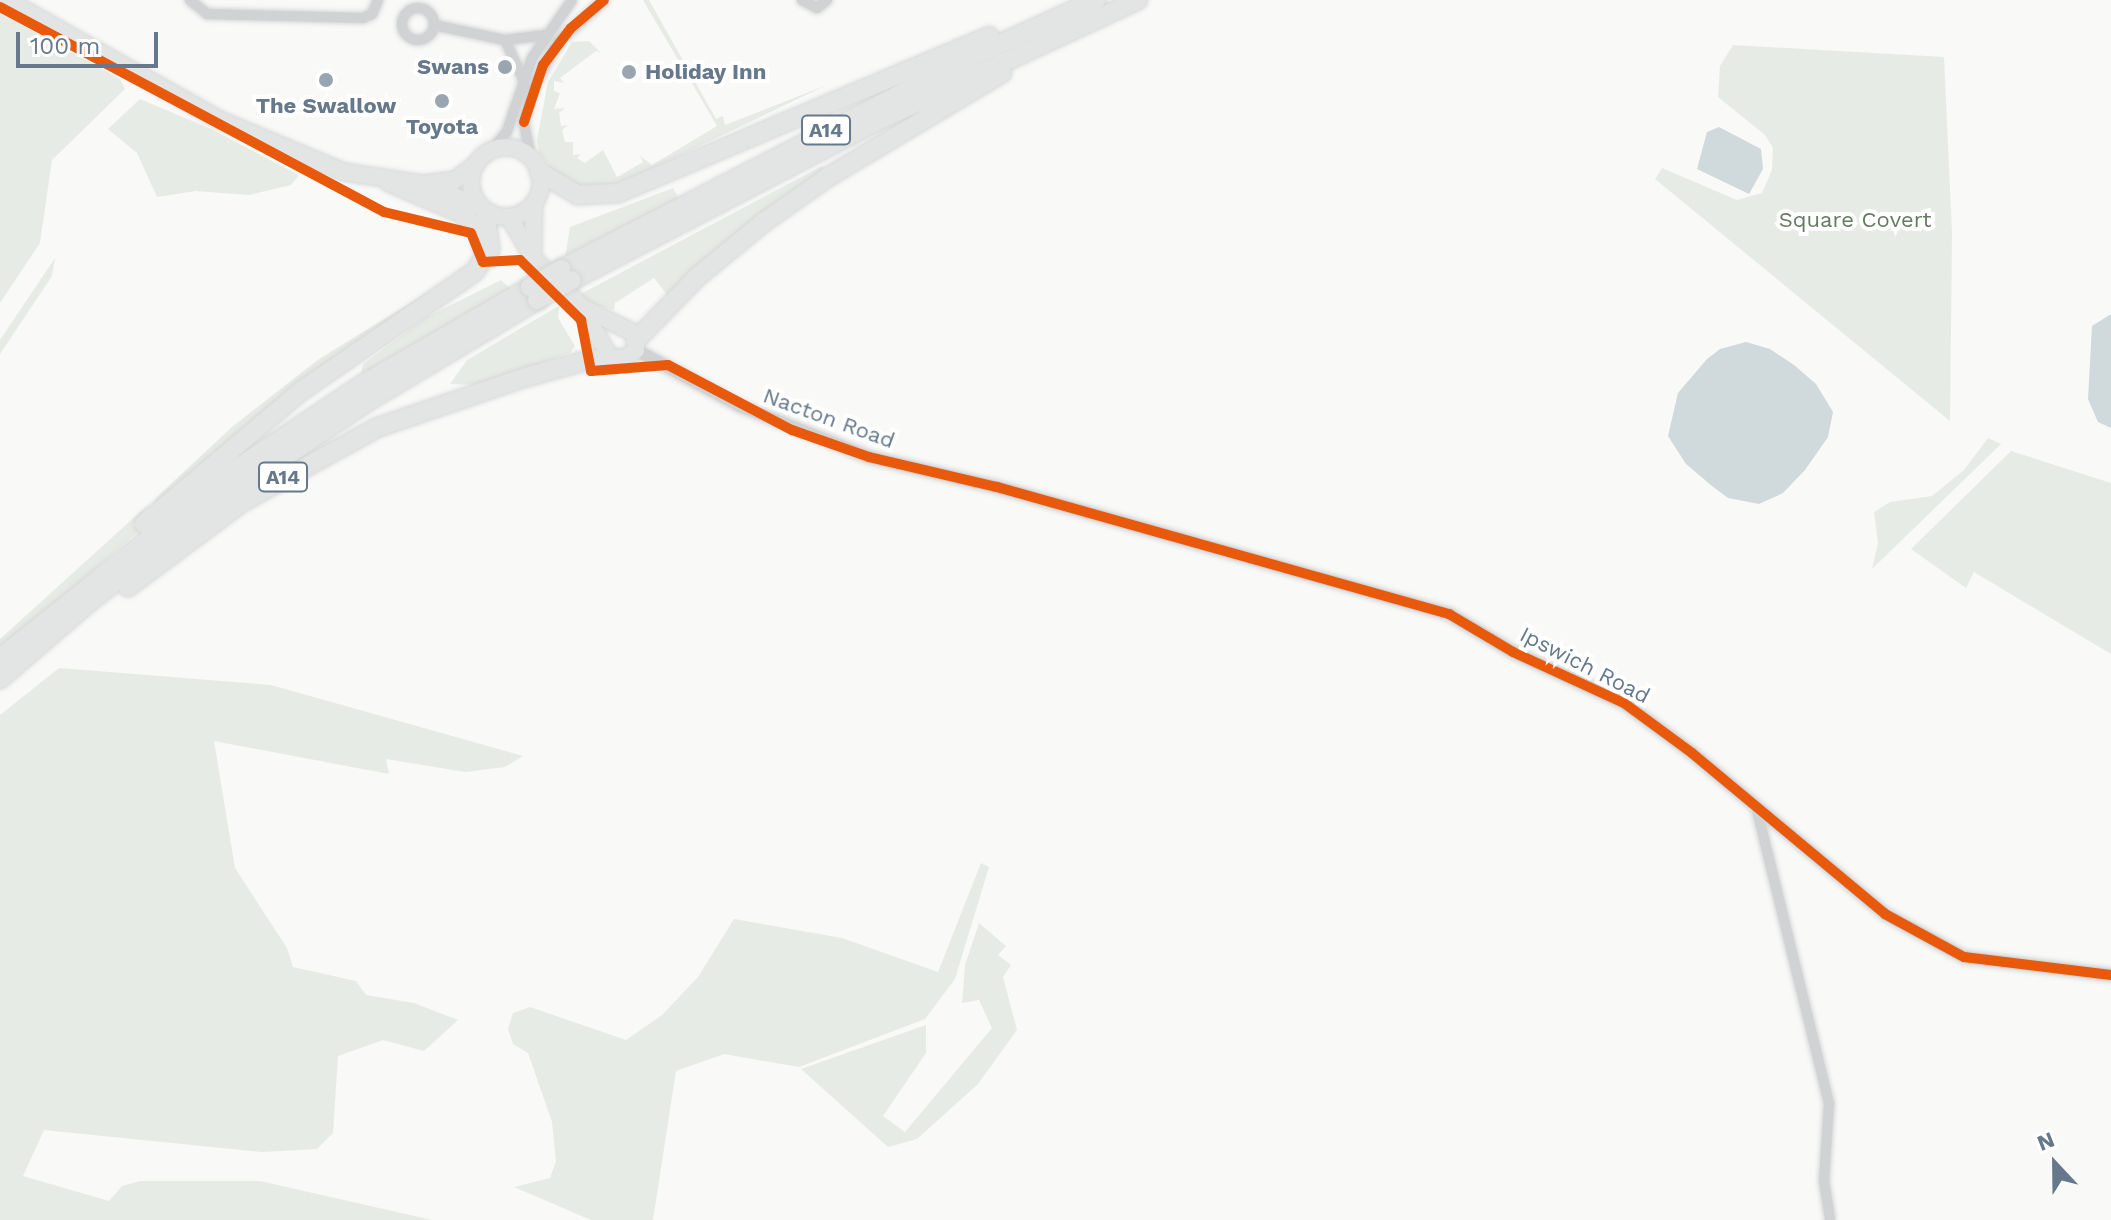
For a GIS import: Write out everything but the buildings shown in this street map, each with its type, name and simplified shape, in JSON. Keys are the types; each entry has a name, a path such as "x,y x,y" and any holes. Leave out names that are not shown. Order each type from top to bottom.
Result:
{"highway":[{"name":"A14","path":"535,165 578,195 618,193 1070,0"},
{"name":"A14","path":"0,658 109,566 233,471 337,401 964,61 1096,0"},
{"name":"A14","path":"566,275 875,122 1138,0"},
{"name":"A14","path":"636,344 697,277 828,177 1075,27"},
{"path":"389,182 470,220 483,239 483,262"},
{"path":"483,209 492,240 483,262"},
{"name":"A14","path":"109,566 134,533 301,391 483,262"},
{"name":"A14","path":"0,679 64,624 235,490 533,294"},
{"name":"A14","path":"64,624 96,610 244,501 376,428 526,377 588,360 615,359"}],"main road":[{"path":"7,0 218,119 302,156 389,182 422,184 455,180 491,151 513,148 535,165 534,259"},
{"path":"476,164 471,186 483,209"},
{"path":"422,184 509,217 534,259 582,307 604,349 615,359 636,344 625,327 582,307"},
{"path":"509,217 534,203"}],"street":[{"path":"190,0 207,14 363,18 372,14 378,0"},
{"path":"491,151 507,131 523,79 544,35 572,0"},
{"path":"535,165 524,122 543,65 571,28 604,0"},
{"path":"802,0 817,8 827,0"},
{"path":"434,25 505,40 544,35"},
{"path":"505,40 523,79"},
{"name":"Nacton Road","path":"636,344 792,430 869,457 986,484"},
{"name":"Ipswich Road","path":"986,484 1449,614 1513,652 1624,703 1756,806 1885,914 1964,957 2111,975"},
{"path":"1756,806 1829,1104 1824,1181 1830,1220"}],"green space":[{"path":"643,0 649,0 716,119 723,116 725,125 827,85 643,173 604,187 598,195 558,177 539,152 537,140 548,82 572,42 589,41 601,53 596,51 560,78 564,83 554,81 554,91 560,93 554,109 565,108 559,113 561,126 568,125 562,130 565,142 573,142 573,155 581,154 577,158 585,163 603,150 617,177 643,162 640,156 652,165 717,126"},
{"path":"0,13 120,79 125,89 52,160 40,243 0,303"},
{"name":"Square Covert","path":"1733,45 1944,57 1952,233 1950,421 1655,179 1662,168 1737,200 1762,193 1772,170 1773,148 1765,135 1718,97 1720,66"},
{"path":"140,99 211,129 299,175 291,185 249,195 196,191 157,197 137,153 108,129"},
{"path":"822,166 824,170 668,296 654,278 615,303 614,310 573,298"},
{"path":"673,188 680,200 565,258 570,227"},
{"path":"55,258 52,276 0,354 0,340"},
{"path":"501,280 514,292 369,378 361,374 363,364 427,317"},
{"path":"430,291 142,528 0,653 0,639 150,503 133,525 137,529 157,497 233,426 319,359"},
{"path":"560,305 558,318 575,346 570,353 477,385 450,384 467,360"},
{"path":"1988,438 2001,444 1872,569 1878,543 1874,512 1890,502 1932,496 1964,470"},
{"path":"2011,451 2111,483 2111,654 1974,572 1966,588 1911,549"},
{"path":"59,668 271,685 523,756 505,767 465,772 386,759 389,774 214,741 235,868 287,948 293,967 356,981 366,995 414,1003 458,1020 424,1051 383,1040 338,1056 333,1133 317,1149 262,1152 44,1130 23,1176 109,1201 122,1186 140,1181 260,1181 432,1220 0,1220 0,715"},
{"path":"981,863 989,867 955,979 925,1019 799,1067 724,1054 676,1071 653,1220 591,1220 514,1187 550,1178 556,1161 552,1122 528,1053 513,1044 508,1029 513,1013 530,1007 626,1040 662,1015 698,977 734,919 842,938 938,972"},
{"path":"979,923 1006,946 998,955 1011,965 1003,977 1017,1030 978,1084 917,1139 888,1147 801,1069 926,1025 926,1053 883,1116 905,1132 992,1028 979,1000 962,1003 965,965"}],"shaded area":[{"path":"1719,127 1761,149 1763,169 1749,194 1697,169 1707,132"},
{"path":"2111,314 2111,428 2098,422 2088,399 2092,326"},
{"path":"1746,342 1770,349 1794,365 1816,384 1833,412 1828,437 1805,470 1783,493 1759,504 1728,498 1686,464 1668,436 1678,393 1707,359 1720,349"}],"cycle path":[{"path":"524,122 543,65 571,28 604,0"},
{"path":"0,7 384,212 471,233 483,262 520,260 581,320 591,371 668,365 792,430 869,457 997,487 1449,614 1513,652 1624,703 1692,753 1885,914 1964,957 2111,975"}],"place":[{"name":"Swans","path":"505,67"},
{"name":"Holiday Inn","path":"629,72"},
{"name":"The Swallow","path":"326,80"},
{"name":"Toyota","path":"442,101"}]}
